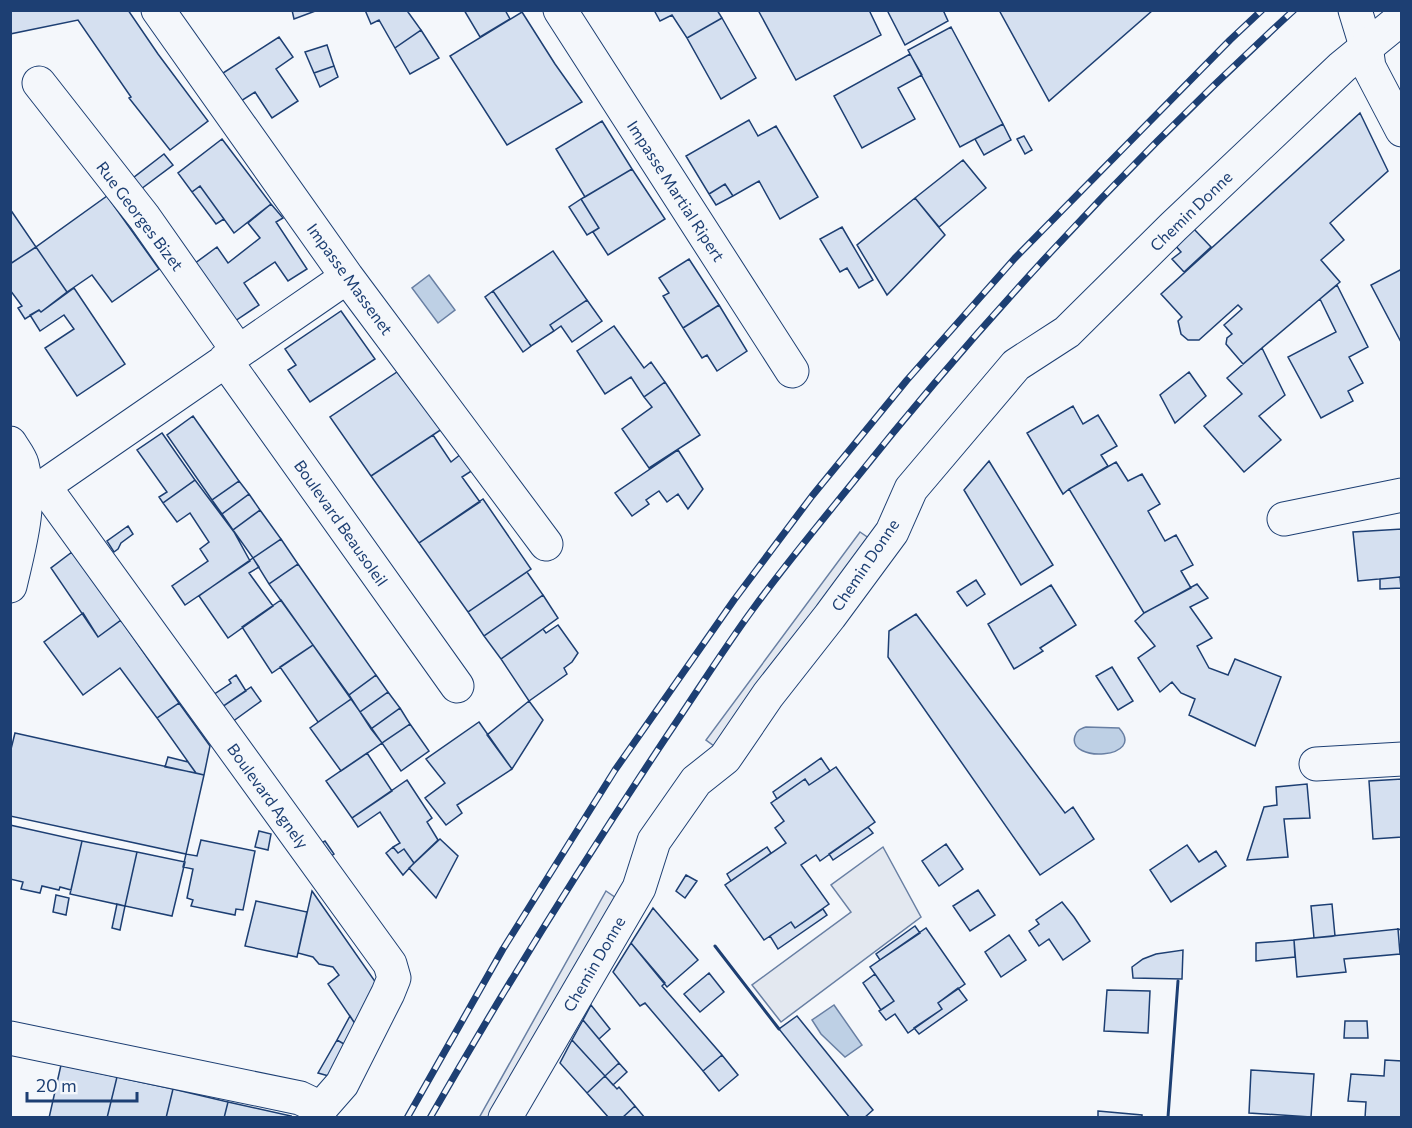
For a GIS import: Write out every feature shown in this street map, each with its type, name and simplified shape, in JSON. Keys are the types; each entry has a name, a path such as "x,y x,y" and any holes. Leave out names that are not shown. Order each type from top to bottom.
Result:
{"street":[{"name":"Impasse Massenet","path":"158,10 347,277 546,544"},
{"name":"Impasse Martial Ripert","path":"560,10 792,371"},
{"path":"1355,10 1366,46 1369,67 1401,130"},
{"name":"Chemin Donne","path":"504,1118 639,888 654,841 696,781 725,758 768,695 892,532 911,489 1016,365 1067,332 1173,227 1366,46 1401,18"},
{"name":"Rue Georges Bizet","path":"39,83 144,217 231,356"},
{"path":"10,586 20,544 26,497 25,470 231,356 347,277"},
{"name":"Boulevard Beausoleil","path":"231,356 457,686"},
{"name":"Boulevard Agnely","path":"25,470 390,964 394,978 388,993 342,1084 322,1113"},
{"path":"1284,519 1401,495"},
{"path":"1316,764 1401,759"},
{"path":"10,1038 300,1098 322,1113"}],"shaded area":[{"path":"860,532 873,541 718,749 706,740"},
{"path":"883,847 921,917 781,1022 752,985 851,912 831,885"},
{"path":"606,891 619,900 498,1117 479,1118"}],"water":[{"path":"429,275 455,310 438,323 412,288"},
{"path":"1086,727 1119,728 1125,738 1123,746 1104,754 1092,754 1082,750 1075,745 1075,736 1079,730"},
{"path":"834,1005 862,1045 845,1057 821,1034 812,1020"}],"building":[{"path":"10,10 128,10 208,121 170,150 129,98 131,97 78,20 10,34"},
{"path":"292,10 318,10 294,19"},
{"path":"365,10 410,10 408,12 421,30 395,48 379,20 371,24"},
{"path":"464,10 505,10 510,19 480,37"},
{"path":"654,10 717,10 722,18 687,38 672,15 660,21"},
{"path":"758,10 869,10 881,35 796,80"},
{"path":"887,10 943,10 948,21 905,45"},
{"path":"999,10 1153,10 1049,101"},
{"path":"522,12 582,102 507,145 450,56"},
{"path":"722,18 756,78 721,99 687,38"},
{"path":"951,27 1003,124 960,147 908,50"},
{"path":"421,30 439,58 410,74 395,48"},
{"path":"279,37 293,57 276,69 298,101 272,118 255,92 241,101 223,73"},
{"path":"327,45 334,66 314,73 305,52"},
{"path":"910,54 922,75 898,88 915,119 862,148 834,96"},
{"path":"334,66 338,77 320,87 314,73"},
{"path":"1360,113 1388,171 1330,223 1344,240 1321,260 1340,282 1243,364 1226,344 1227,338 1232,334 1224,325 1242,309 1238,305 1199,340 1188,340 1181,334 1178,321 1182,317 1161,294"},
{"path":"749,120 758,136 776,126 818,197 780,219 759,181 733,196 725,184 709,194 686,156"},
{"path":"602,121 632,169 585,197 556,149"},
{"path":"1003,124 1011,140 984,155 975,139"},
{"path":"1024,136 1032,150 1025,154 1017,139"},
{"path":"222,139 271,204 234,233 200,186 192,192 178,173"},
{"path":"164,154 173,165 141,189 133,178"},
{"path":"963,160 986,188 939,227 915,198"},
{"path":"632,169 665,219 608,255 593,232 599,228 581,199"},
{"path":"725,184 733,196 716,205 709,194"},
{"path":"200,186 224,219 216,224 192,192"},
{"path":"107,196 159,269 112,302 92,275 67,292 36,247"},
{"path":"915,198 945,235 887,295 857,245"},
{"path":"581,199 599,228 587,235 569,207"},
{"path":"271,204 283,218 276,222 307,269 288,281 275,262 244,283 259,305 235,321 194,264 217,247 228,263 260,238 248,223"},
{"path":"10,209 36,247 10,264"},
{"path":"842,227 873,280 859,288 847,268 840,272 820,239"},
{"path":"1193,228 1211,247 1184,272 1172,259 1181,252 1174,244"},
{"path":"36,247 67,292 41,312 39,310 25,319 18,308 22,306 10,290 10,264"},
{"path":"553,251 587,300 550,325 554,331 531,346 493,291"},
{"path":"689,259 719,305 683,328 663,296 669,293 659,278"},
{"path":"1402,269 1402,344 1371,285"},
{"path":"1337,285 1368,347 1349,357 1363,383 1348,391 1353,401 1321,418 1288,357 1336,332 1320,299"},
{"path":"74,288 125,364 77,396 45,348 74,329 64,315 40,331 30,315 39,310 41,312"},
{"path":"493,291 531,346 523,352 485,297"},
{"path":"587,300 602,321 572,342 561,326 554,331 550,325"},
{"path":"719,305 747,351 717,371 707,355 702,358 683,328"},
{"path":"341,311 375,359 310,402 288,370 296,365 285,349"},
{"path":"614,326 644,368 651,362 665,382 644,397 631,377 605,394 577,351"},
{"path":"1262,348 1285,395 1259,416 1281,440 1244,472 1204,426 1242,394 1227,378"},
{"path":"397,372 442,429 371,476 330,417"},
{"path":"1189,372 1206,396 1175,423 1160,395"},
{"path":"665,382 700,435 649,468 622,429 652,407 644,397"},
{"path":"1073,406 1083,424 1098,415 1117,446 1101,455 1108,466 1063,494 1027,433"},
{"path":"193,416 239,481 212,500 167,435"},
{"path":"162,433 195,480 163,503 159,497 167,492 137,450"},
{"path":"433,435 451,462 461,454 473,470 462,477 480,502 419,543 371,476"},
{"path":"678,450 703,489 688,509 678,494 667,502 659,491 646,500 649,504 632,516 615,493"},
{"path":"989,461 1053,565 1021,585 964,490"},
{"path":"1116,462 1128,481 1142,474 1160,504 1148,511 1165,541 1176,535 1193,565 1181,571 1191,588 1144,613 1069,489"},
{"path":"195,480 234,532 250,561 185,605 172,586 208,561 200,549 209,542 190,513 177,522 163,503"},
{"path":"239,481 249,494 222,514 212,500"},
{"path":"249,494 260,510 233,530 222,514"},
{"path":"483,499 531,569 468,612 419,543"},
{"path":"260,510 281,539 253,558 233,530"},
{"path":"128,526 133,534 114,552 107,541"},
{"path":"1402,529 1402,593 1400,577 1358,581 1353,532"},
{"path":"281,539 298,564 269,584 253,558"},
{"path":"72,552 121,620 98,637 51,568"},
{"path":"253,558 259,567 249,573 273,606 228,638 199,596"},
{"path":"298,564 376,675 349,695 269,584"},
{"path":"527,572 543,595 484,636 468,612"},
{"path":"1400,577 1401,588 1380,589 1380,579"},
{"path":"976,580 985,594 967,606 957,592"},
{"path":"1197,584 1208,598 1190,607 1212,638 1197,646 1209,668 1228,675 1235,659 1281,677 1255,746 1189,715 1195,699 1181,693 1172,682 1160,692 1138,658 1155,646 1135,621 1144,613"},
{"path":"1051,585 1076,625 1040,648 1043,651 1014,669 988,624"},
{"path":"543,595 558,618 501,659 484,636"},
{"path":"281,600 313,645 272,673 242,627"},
{"path":"83,613 98,637 121,620 179,703 157,718 120,668 83,695 44,642"},
{"path":"916,614 1065,813 1073,807 1094,839 1040,875 888,657 889,631"},
{"path":"558,625 578,653 564,668 567,674 529,701 501,659 543,629 546,633"},
{"path":"313,645 351,699 318,722 280,667"},
{"path":"1112,667 1133,701 1118,710 1096,676"},
{"path":"236,675 246,691 222,707 213,695 231,683 229,680"},
{"path":"376,675 388,692 360,712 349,695"},
{"path":"251,687 261,701 232,722 222,707"},
{"path":"388,692 400,708 371,729 360,712"},
{"path":"351,699 382,743 341,771 310,728"},
{"path":"529,701 543,720 512,769 487,735"},
{"path":"179,703 210,746 204,775 196,773 157,718"},
{"path":"400,708 410,724 382,743 371,729"},
{"path":"479,722 512,769 457,805 462,813 446,825 425,798 445,783 426,759"},
{"path":"410,724 429,751 401,771 382,743"},
{"path":"15,733 204,775 186,854 10,816 10,753"},
{"path":"367,753 392,791 352,818 326,781"},
{"path":"168,757 188,762 196,773 165,767"},
{"path":"821,758 830,771 809,785 805,779 777,799 773,792"},
{"path":"836,767 875,822 820,861 816,855 801,865 829,904 795,928 791,922 764,940 725,885 786,843 775,828 784,821 771,803 805,779 809,785"},
{"path":"1402,779 1402,837 1373,839 1369,781"},
{"path":"407,780 432,818 427,822 438,840 414,863 404,849 398,853 393,847 400,843 380,812 358,827 352,818"},
{"path":"1307,784 1310,818 1284,819 1288,857 1247,860 1264,807 1277,805 1276,787"},
{"path":"10,825 82,841 71,890 42,886 40,893 21,889 23,882 10,879"},
{"path":"868,827 873,833 833,860 829,854"},
{"path":"259,831 271,834 268,850 255,847"},
{"path":"440,839 458,856 436,898 409,868"},
{"path":"201,840 255,851 243,910 236,909 235,915 191,906 193,900 187,898 193,869 183,867 186,854 197,856"},
{"path":"82,841 137,852 125,906 70,894"},
{"path":"325,841 334,854 328,858 318,845"},
{"path":"946,844 963,869 939,886 922,861"},
{"path":"1187,845 1199,862 1216,851 1226,866 1171,902 1150,870"},
{"path":"393,847 398,853 404,849 414,863 403,875 386,853"},
{"path":"767,847 771,853 731,881 727,874"},
{"path":"137,852 185,862 172,916 125,906"},
{"path":"686,875 697,881 685,898 676,891"},
{"path":"978,890 995,915 970,931 953,906"},
{"path":"312,891 381,990 360,1031 328,984 339,975 333,967 319,964 313,957 298,953"},
{"path":"56,895 69,898 66,915 53,912"},
{"path":"256,901 307,912 297,957 245,946"},
{"path":"1062,902 1090,941 1063,960 1049,939 1039,946 1029,931 1039,924 1036,920"},
{"path":"117,904 125,906 120,930 112,928"},
{"path":"1332,904 1335,936 1314,938 1311,906"},
{"path":"653,908 698,960 667,987 631,943"},
{"path":"823,909 827,915 778,949 770,936 791,922 795,928"},
{"path":"915,926 920,933 880,960 876,954"},
{"path":"926,928 965,984 938,1003 942,1009 908,1033 895,1014 886,1020 879,1011 894,1001 870,967"},
{"path":"1398,929 1402,930 1402,958 1400,954"},
{"path":"1398,929 1400,954 1344,959 1346,972 1297,977 1294,940"},
{"path":"1009,935 1026,960 1001,977 985,952"},
{"path":"1294,940 1295,957 1256,961 1256,943"},
{"path":"631,943 665,983 662,986 722,1055 703,1071 645,1003 640,1006 613,972"},
{"path":"1183,950 1182,979 1133,978 1132,967 1143,959 1156,954"},
{"path":"709,973 724,992 700,1012 684,994"},
{"path":"875,974 894,1001 881,1010 863,983"},
{"path":"958,988 967,1000 919,1034 914,1028 942,1009 938,1003"},
{"path":"1107,990 1150,991 1148,1033 1104,1031"},
{"path":"591,1005 610,1029 599,1039 583,1020"},
{"path":"350,1016 360,1031 351,1048 337,1040"},
{"path":"797,1016 873,1110 864,1118 850,1118 779,1029"},
{"path":"583,1020 619,1063 605,1076 572,1040"},
{"path":"1345,1021 1367,1021 1368,1038 1344,1038"},
{"path":"337,1040 351,1048 336,1078 318,1073"},
{"path":"572,1040 605,1076 587,1093 560,1063"},
{"path":"722,1055 738,1075 719,1091 703,1071"},
{"path":"1385,1060 1402,1061 1402,1118 1365,1118 1366,1102 1348,1101 1351,1074 1384,1076"},
{"path":"619,1063 627,1072 613,1085 605,1076"},
{"path":"61,1065 117,1077 107,1118 49,1118"},
{"path":"1251,1070 1314,1074 1311,1117 1249,1113"},
{"path":"605,1076 617,1089 619,1087 635,1106 622,1118 609,1118 587,1093"},
{"path":"117,1077 173,1089 166,1118 107,1118"},
{"path":"173,1089 228,1102 224,1118 166,1118"},
{"path":"228,1102 291,1116 290,1118 224,1118"},
{"path":"635,1106 645,1118 622,1118"},
{"path":"1098,1111 1142,1115 1142,1118 1098,1118"}],"railway":[{"path":"407,1118 503,949 615,770 734,600 812,496 907,380 1015,258 1262,10"},
{"path":"430,1118 521,964 616,814 735,635 790,560 905,419 1010,297 1120,179 1294,10"}],"wall":[{"path":"715,946 779,1029"},
{"path":"1168,1117 1178,981"}]}
